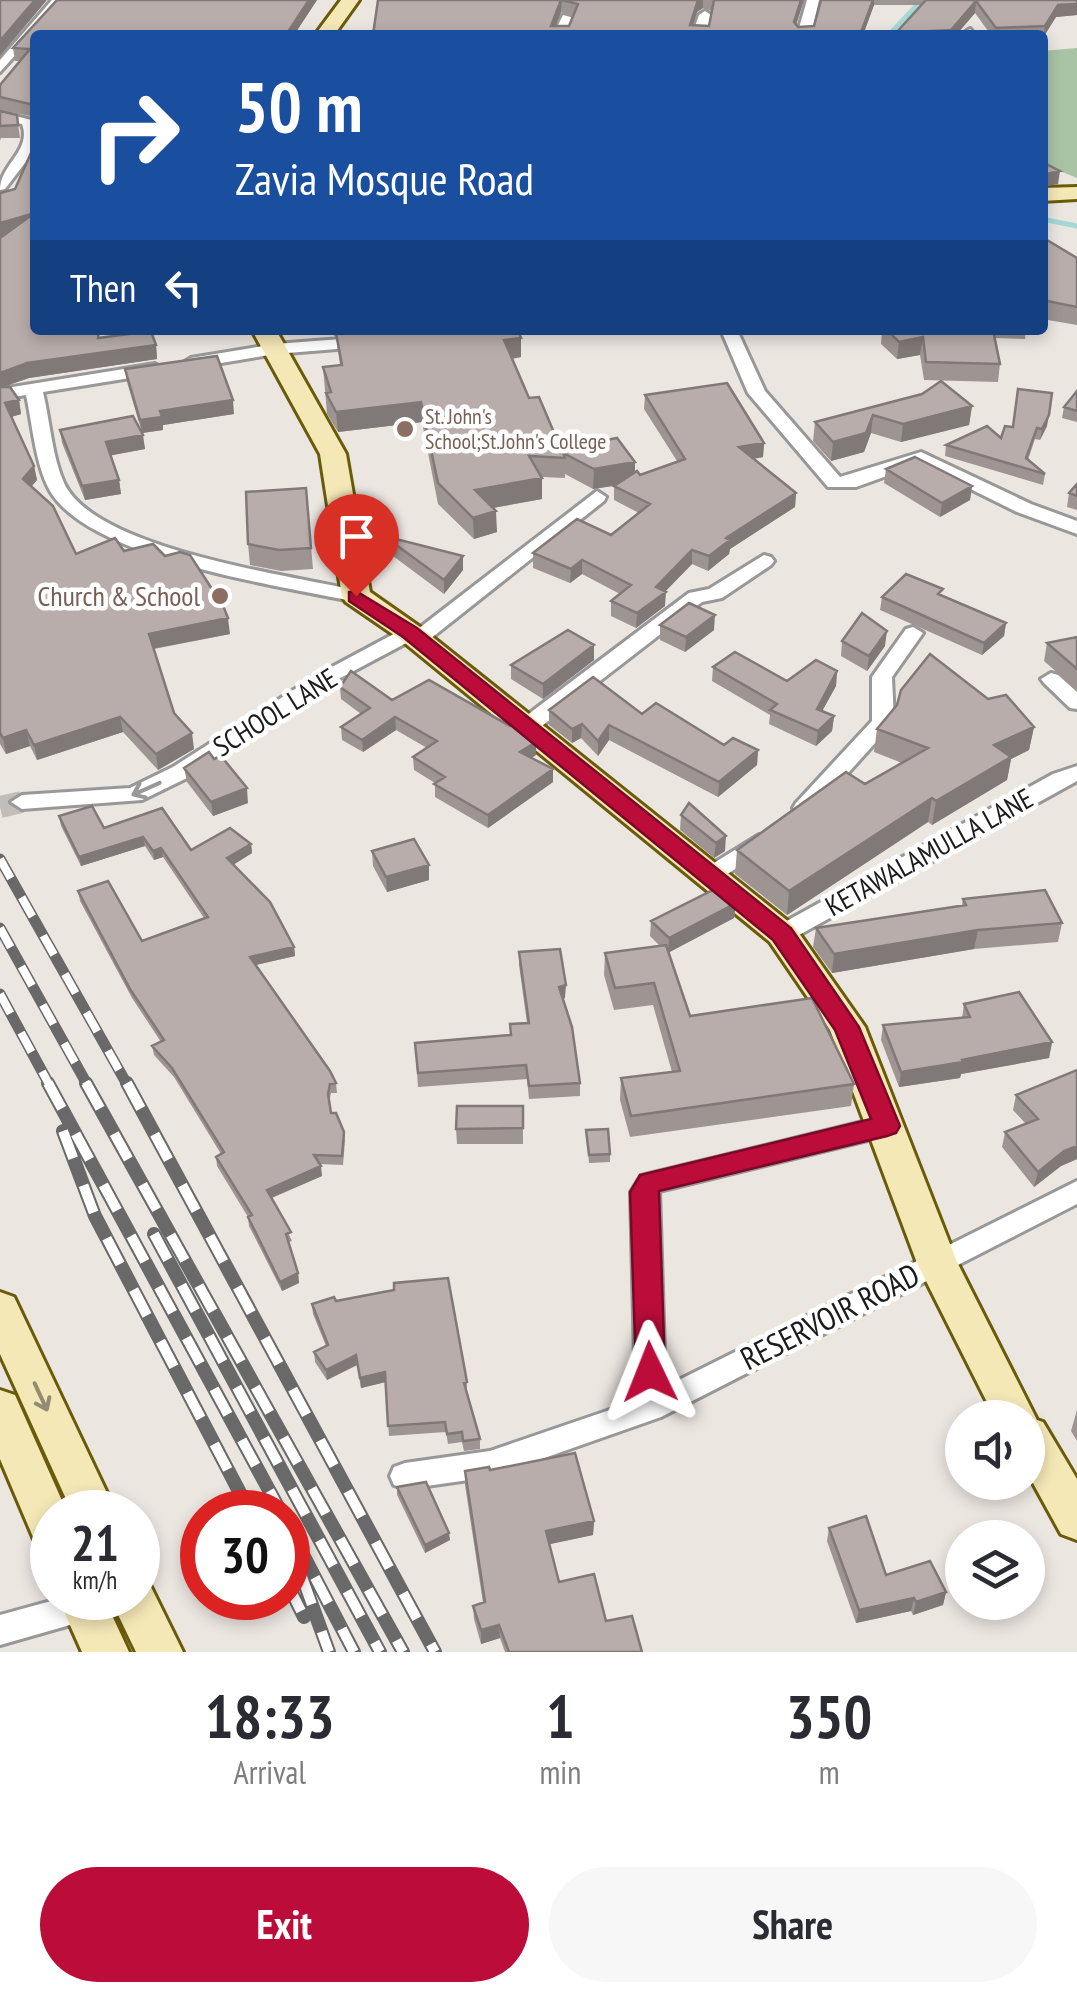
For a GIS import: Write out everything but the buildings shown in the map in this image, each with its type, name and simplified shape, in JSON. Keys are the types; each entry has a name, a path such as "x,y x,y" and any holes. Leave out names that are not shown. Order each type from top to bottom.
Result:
{"main road":[{"path":"328,30 350,0"},
{"path":"1048,195 1077,193"},
{"path":"270,340 333,454 356,596 414,636 782,934 847,1027 937,1263 1008,1400"},
{"path":"0,1308 84,1490"},
{"path":"0,1408 35,1490"},
{"path":"1045,1464 1077,1520"},
{"path":"98,1620 106,1652"},
{"path":"144,1620 160,1652"}],"street":[{"path":"33,30 59,0"},
{"path":"805,30 813,0"},
{"path":"700,30 705,15"},
{"path":"562,30 568,18"},
{"path":"0,68 30,33"},
{"path":"0,116 28,121 30,127"},
{"path":"0,186 30,144"},
{"path":"732,335 757,392 836,483 849,483 921,457 1024,508 1077,528"},
{"path":"0,394 270,340 386,340"},
{"path":"33,388 56,486 91,524 187,560 356,596"},
{"name":"SCHOOL LANE","path":"22,802 134,796 181,772 324,680 414,636 597,498"},
{"path":"526,727 696,598 715,594 764,560"},
{"path":"709,876 783,826 817,797 883,722 882,677 913,633"},
{"path":"1051,679 1077,703"},
{"name":"KETAWALAMULLA LANE","path":"782,934 1077,773"},
{"path":"652,1408 644,1192 650,1183 887,1126"},
{"name":"RESERVOIR ROAD","path":"406,1476 490,1464 652,1408 1077,1192"},
{"path":"0,1630 31,1620"}],"green space":[{"path":"1077,48 1077,178 1048,166 1048,50"}],"waterway":[{"path":"894,30 922,0"},
{"path":"1048,220 1077,226"}],"tunnel":[{"path":"0,807 22,802"}],"railway":[{"path":"0,859 128,1086"},
{"path":"0,928 88,1086"},
{"path":"0,994 50,1086"},
{"path":"48,1083 269,1490"},
{"path":"86,1083 403,1652"},
{"path":"127,1083 435,1652"},
{"path":"63,1131 95,1216 238,1490"},
{"path":"154,1234 380,1652"},
{"path":"310,1568 354,1652"},
{"path":"310,1599 329,1652"}],"place":[{"name":"St. John's School;St.John's College","path":"405,429"},
{"name":"Church & School","path":"220,596"}],"route":[{"path":"356,596 410,633 782,934 847,1027 887,1126 650,1183 644,1192 650,1372"}]}
